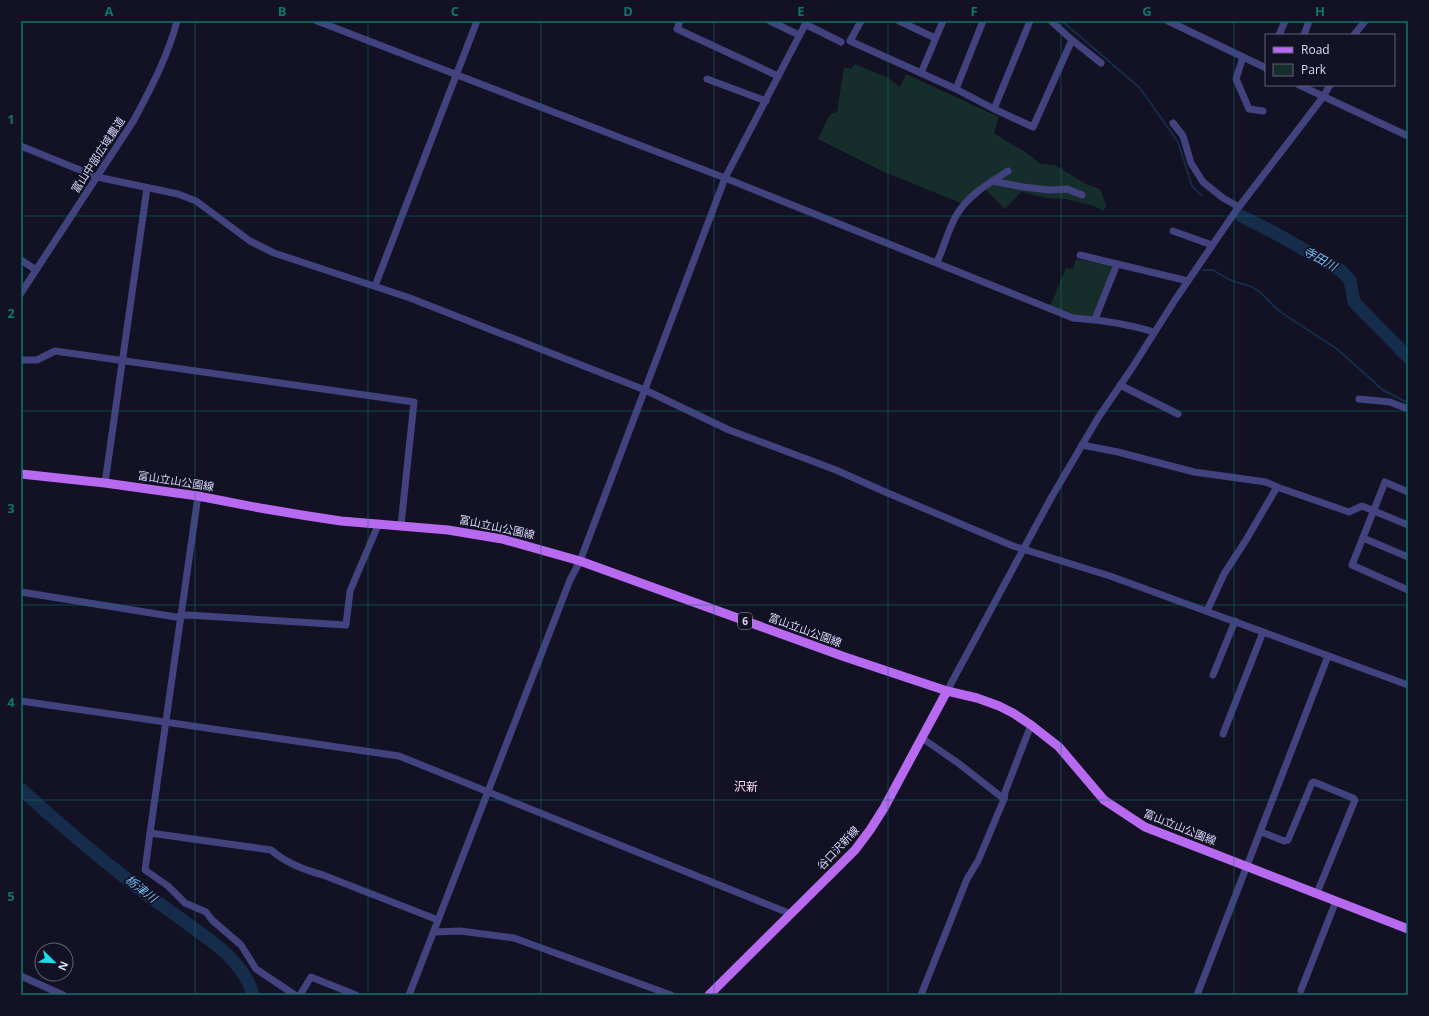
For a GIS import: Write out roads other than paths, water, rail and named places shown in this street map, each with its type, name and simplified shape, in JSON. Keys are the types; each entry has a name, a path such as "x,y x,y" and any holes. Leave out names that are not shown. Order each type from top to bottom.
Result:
{"main road":[{"name":"富山立山公園線","path":"21,474 106,483 198,496 308,516 448,530 502,539 580,561 845,657 947,691 977,698 999,706 1031,725 1059,747 1104,800 1145,827 1408,929"},
{"name":"谷口沢新線","path":"709,995 855,850 884,808 947,691"}],"street":[{"name":"富山中部広域農道","path":"21,293 134,120 162,65 177,21"},
{"path":"316,21 725,178 1073,318 1095,319 1135,326 1154,332"},
{"path":"375,286 477,21"},
{"path":"680,21 677,29 778,76"},
{"path":"770,21 799,36"},
{"path":"861,21 850,41 956,89 1033,127 1072,40"},
{"path":"899,21 936,38"},
{"path":"921,73 943,21"},
{"path":"956,89 983,21"},
{"path":"994,109 1030,21"},
{"path":"1051,21 1101,63"},
{"path":"1168,21 1265,66"},
{"path":"1279,34 1285,21"},
{"path":"1304,34 1309,21"},
{"path":"1355,34 1366,21"},
{"path":"409,995 567,587 580,561 725,178 806,22 841,42"},
{"path":"1243,57 1236,79 1249,109 1263,111"},
{"path":"707,79 766,101"},
{"path":"1301,86 1408,136"},
{"path":"947,691 1024,549 1098,418 1238,207 1323,97 1329,86"},
{"path":"1173,123 1182,136 1191,163 1203,182 1223,198 1238,207"},
{"path":"21,146 97,177 178,194 196,201 250,241 274,253 410,298 645,390 729,430 811,460 1024,549 1110,576 1408,685"},
{"path":"937,262 956,216 980,188 1008,171"},
{"path":"992,181 1030,188 1050,190 1067,189 1082,195"},
{"path":"106,483 147,188"},
{"path":"1173,231 1212,245"},
{"path":"1080,255 1188,281"},
{"path":"21,260 36,270"},
{"path":"1095,319 1117,264"},
{"path":"21,360 37,360 55,351 414,402 401,526"},
{"path":"1120,386 1178,414"},
{"path":"1359,399 1390,402 1408,410"},
{"path":"1082,445 1118,452 1194,472 1266,482 1349,512 1362,506 1408,525"},
{"path":"1408,492 1386,482 1352,565 1408,590"},
{"path":"1207,611 1224,574 1277,487"},
{"path":"198,496 145,870 168,886 185,903 206,912 212,920 240,945 256,969 296,995"},
{"path":"21,592 176,617 187,615 346,625 350,591 380,524"},
{"path":"1363,538 1408,557"},
{"path":"1213,675 1235,621"},
{"path":"1223,734 1263,632"},
{"path":"1198,995 1328,656"},
{"path":"21,701 399,756 791,914"},
{"path":"921,995 967,879 978,862 1004,799 1005,792 1031,725"},
{"path":"922,738 958,763 1004,799"},
{"path":"1261,832 1284,841 1288,840 1312,783 1314,782 1355,800 1317,894"},
{"path":"150,833 271,850 281,859 309,871 323,875 438,920"},
{"path":"1301,990 1336,901"},
{"path":"434,932 460,931 514,938 671,995"},
{"path":"21,976 63,995"},
{"path":"300,995 311,977 356,995"}],"waterway":[{"path":"1062,21 1140,88 1178,142 1192,186 1201,195"},
{"name":"寺田川","path":"1241,216 1273,232 1340,270 1350,280 1354,302 1408,357"},
{"path":"1203,270 1213,270 1230,280 1252,287 1260,292 1278,310 1337,349 1383,390 1408,403"},
{"name":"栃津川","path":"21,789 63,827 143,892 218,947 243,973 253,995"}],"district":[{"name":"沢新","path":"746,787"}]}
